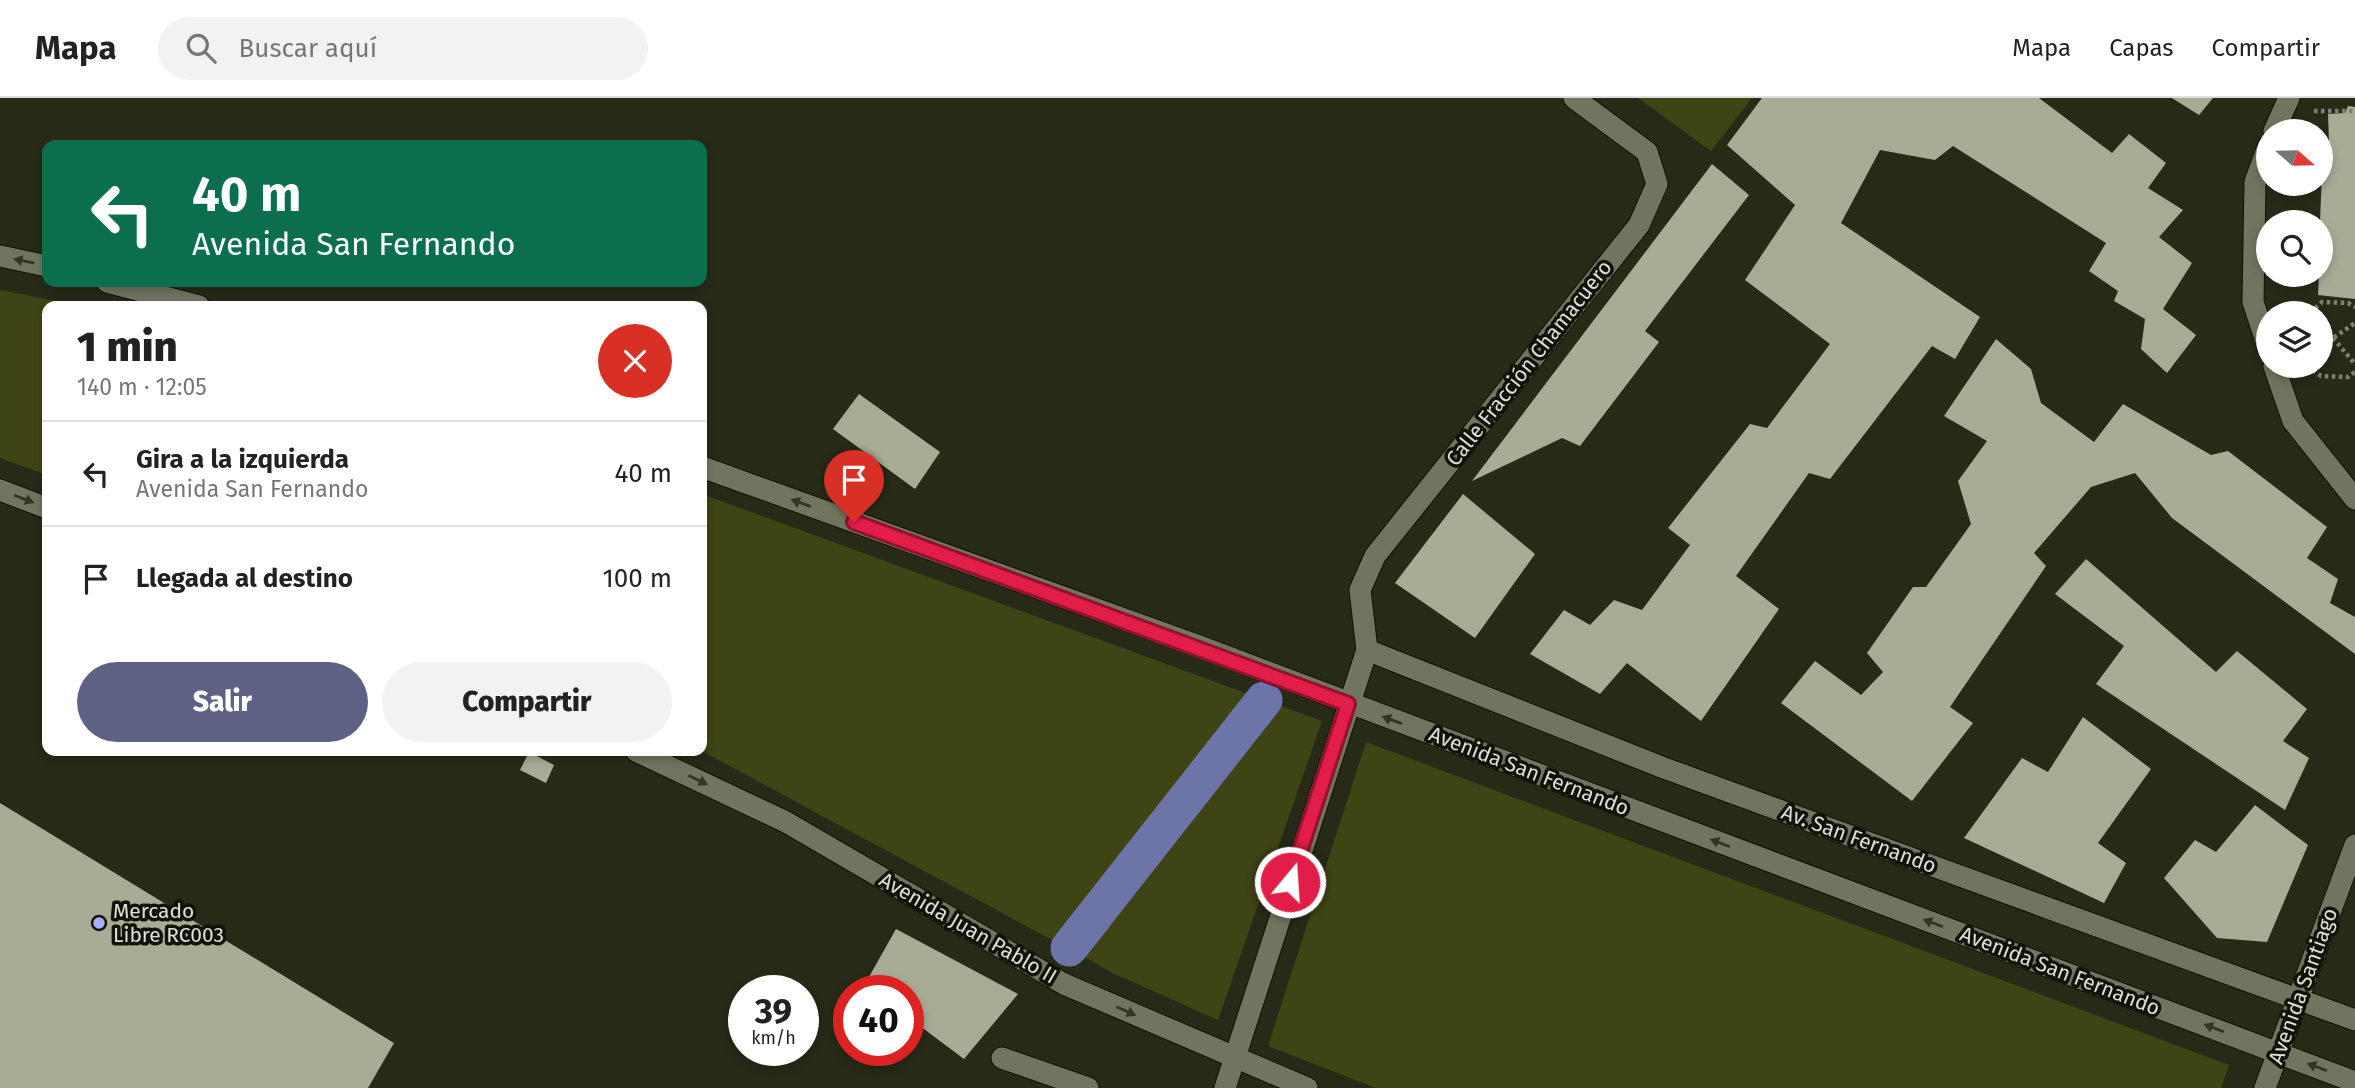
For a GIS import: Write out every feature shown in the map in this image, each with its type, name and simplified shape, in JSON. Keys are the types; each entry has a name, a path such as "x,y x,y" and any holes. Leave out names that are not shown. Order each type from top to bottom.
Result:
{"street":[{"name":"Calle Fracción Chamacuero","path":"1367,650 1360,590 1376,556 1639,225 1657,184 1647,152 1574,98"},
{"path":"2280,119 2290,98"},
{"path":"2256,179 2253,302 2256,311"},
{"path":"0,256 42,265"},
{"path":"126,287 180,301"},
{"path":"2278,378 2293,421 2355,499"},
{"name":"Avenida San Fernando","path":"707,469 1348,704 2355,1082"},
{"path":"0,490 42,506"},
{"path":"1224,1088 1367,650"},
{"name":"Av. San Fernando","path":"1367,650 1664,768 2355,1020"},
{"name":"Avenida Juan Pablo II","path":"647,756 786,822 1064,984 1307,1088"},
{"name":"Avenida Santiago","path":"2265,1088 2355,845"},
{"path":"1002,1058 1088,1088"}],"path":[{"path":"2309,110 2355,111"},
{"path":"2333,302 2348,303 2355,307"},
{"path":"2355,323 2333,338 2355,364"},
{"path":"2333,376 2348,377 2355,372"}],"green space":[{"path":"1638,98 1752,98 1711,151"},
{"path":"0,290 56,301 42,301 42,473 0,458"},
{"path":"707,496 1322,721 1218,1020 1115,974 707,754"},
{"path":"1366,742 2229,1065 2221,1088 1376,1088 1268,1046"}],"building":[{"path":"1762,98 2039,98 2112,153 2129,134 2166,163 2148,188 2183,210 2159,237 2192,263 2163,309 2196,335 2167,373 2141,349 2145,319 2114,301 2118,291 2089,271 2106,243 1953,146 1935,160 1880,150 1841,223 1980,317 1955,359 1932,346 1830,479 1809,473 1736,576 1779,609 1701,721 1627,663 1600,694 1530,654 1564,610 1590,625 1614,600 1642,610 1690,545 1668,528 1750,424 1767,428 1830,344 1745,280 1795,205 1727,145"},
{"path":"2172,98 2213,98 2199,115"},
{"path":"2348,106 2355,107 2355,299 2318,295 2318,287 2333,287 2333,210 2321,210 2321,196 2333,196 2333,119 2328,119 2328,114 2345,113"},
{"path":"1712,164 1749,195 1645,331 1659,342 1580,446 1562,438 1472,481"},
{"path":"1996,339 2031,369 2041,403 2094,442 2123,404 2211,455 2228,451 2327,527 2307,558 2338,579 2330,603 2355,617 2355,654 2172,518 2135,473 2091,487 2034,553 2046,566 1950,707 1973,723 1912,801 1781,703 1815,661 1861,695 1883,672 1867,653 1913,587 1926,587 1971,524 1958,481 1987,441 1944,416"},
{"path":"859,394 940,452 915,489 833,429"},
{"path":"1463,494 1535,554 1475,638 1395,583"},
{"path":"2086,559 2216,672 2237,651 2307,709 2283,741 2309,758 2285,810 2096,684 2124,646 2055,594"},
{"path":"2083,717 2151,769 2098,843 2126,863 2104,903 1964,838 2022,758 2048,772"},
{"path":"527,756 537,756 554,765 546,783 520,770"},
{"name":"Mercado Libre RC003","path":"0,803 394,1043 368,1088 0,1088"},
{"path":"2255,805 2308,845 2267,942 2217,938 2164,878 2195,840 2216,852"},
{"path":"896,929 1018,994 964,1059 924,1029 924,975 870,975"}],"waterway":[{"path":"1093,918 1069,948 1264,700"}],"place":[{"name":"Mercado Libre RC003","path":"99,923"}],"route":[{"path":"854,522 1199,646 1348,704 1290,882"}]}
